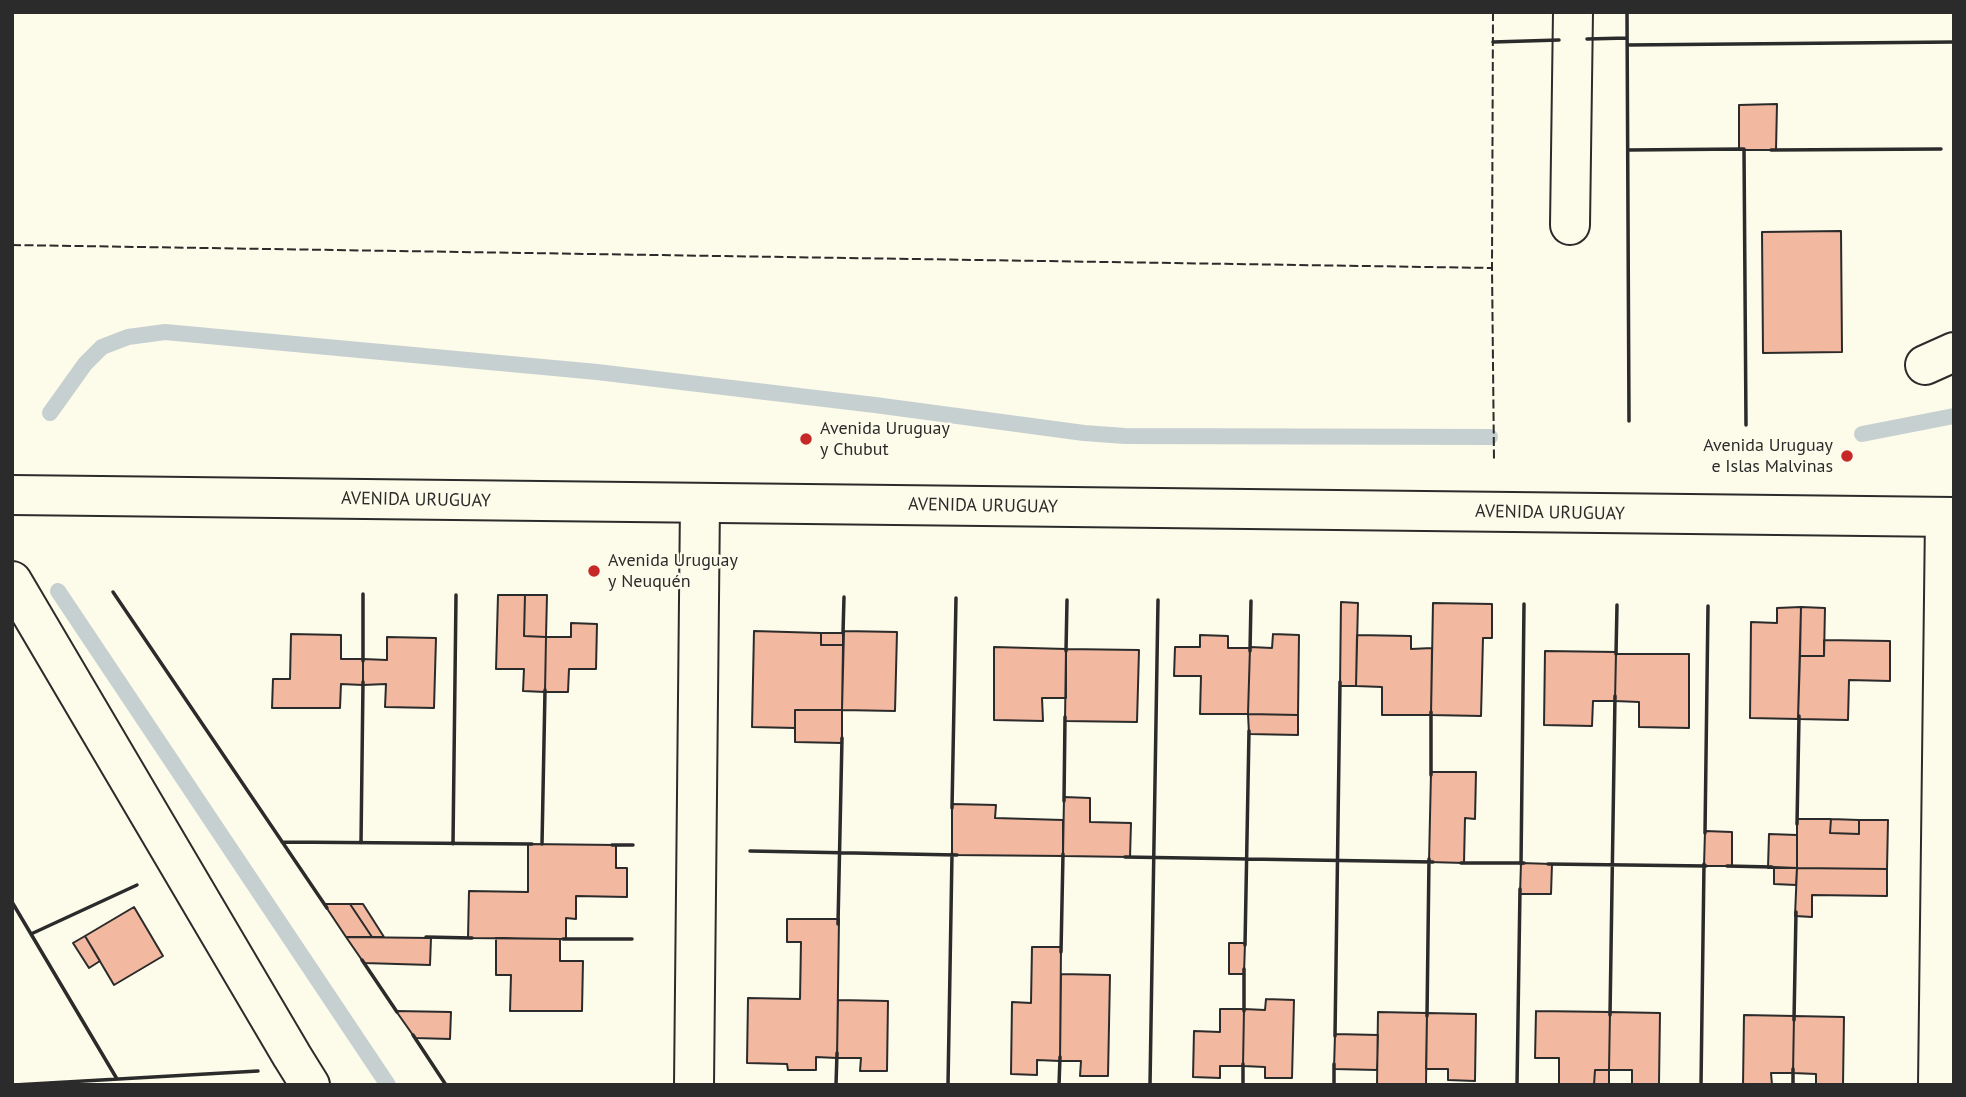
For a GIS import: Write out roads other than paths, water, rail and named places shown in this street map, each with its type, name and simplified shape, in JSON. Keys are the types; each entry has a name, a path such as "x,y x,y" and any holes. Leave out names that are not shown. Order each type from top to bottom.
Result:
{"street":[{"path":"1570,225 1573,12"},
{"name":"AVENIDA URUGUAY","path":"12,495 1949,517"},
{"path":"694,1085 699,503"},
{"path":"1938,1085 1949,517"},
{"path":"12,581 310,1085"}],"waterway":[{"path":"50,413 85,364 102,347 128,337 165,332 597,372 1084,433 1125,436 1490,437"},
{"path":"1862,434 1954,416"},
{"path":"58,591 388,1085"}],"place":[{"name":"Avenida Uruguay y Chubut","path":"806,439"},
{"name":"Avenida Uruguay e Islas Malvinas","path":"1847,456"},
{"name":"Avenida Uruguay y Neuquén","path":"594,571"}]}
